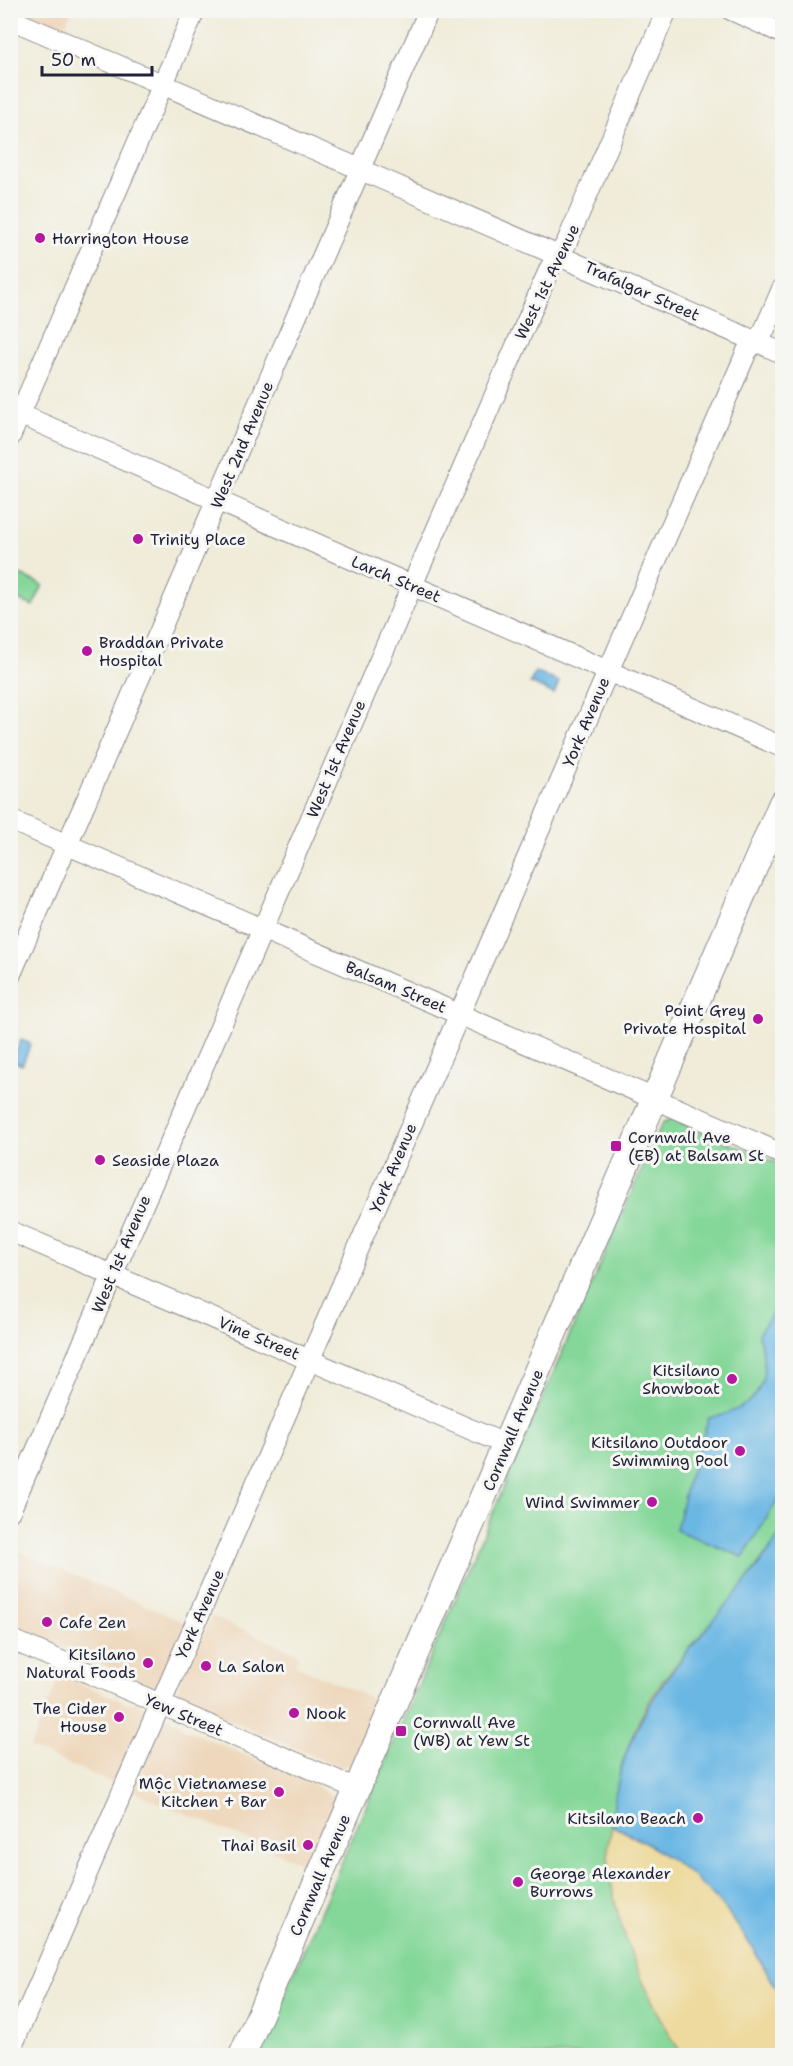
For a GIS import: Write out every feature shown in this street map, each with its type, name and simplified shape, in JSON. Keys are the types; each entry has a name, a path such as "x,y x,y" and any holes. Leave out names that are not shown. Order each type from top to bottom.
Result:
{"main road":[{"name":"Cornwall Avenue","path":"242,2055 783,803"}],"street":[{"path":"10,437 15,412 195,10"},
{"name":"West 2nd Avenue","path":"10,976 218,501 429,10"},
{"name":"West 1st Avenue","path":"10,1511 552,262 566,244 667,10"},
{"path":"731,10 783,33"},
{"name":"Trafalgar Street","path":"10,19 559,254 783,353"},
{"name":"York Avenue","path":"11,2049 747,351 764,331 783,289"},
{"name":"Larch Street","path":"15,412 609,669 783,747"},
{"name":"Balsam Street","path":"10,820 783,1154"},
{"name":"Vine Street","path":"10,1231 507,1445"},
{"name":"Yew Street","path":"10,1639 357,1789"},
{"path":"11,2049 26,2055"}],"shaded area":[{"path":"72,10 63,30 18,11"},
{"path":"11,1548 186,1623 157,1689 139,1687 135,1678 11,1625"},
{"path":"211,1616 299,1654 295,1665 380,1702 351,1765 342,1767 324,1761 196,1705 188,1707 174,1701 184,1668 191,1663"},
{"path":"63,1676 126,1703 134,1702 147,1709 117,1785 30,1748 58,1680"},
{"path":"169,1718 180,1723 182,1728 314,1784 333,1796 335,1806 309,1866 132,1791 164,1720"}],"green space":[{"path":"11,571 43,585 33,606 11,597"},
{"path":"672,1119 782,1165 782,1532 743,1587 662,1682 651,1700 632,1737 620,1770 612,1825 782,2055 258,2056 631,1193 661,1126"}],"sand":[{"name":"Kitsilano Beach","path":"782,1532 782,2055 682,2055 644,1983 615,1904 608,1852 614,1805 627,1749 652,1697 678,1662 755,1571"}],"water":[{"path":"535,672 559,682 554,694 530,683"},
{"path":"21,1040 31,1044 22,1065 12,1061"},
{"name":"Kitsilano Outdoor Swimming Pool","path":"782,1300 782,1493 743,1557 676,1530 687,1483 709,1418 740,1407 751,1400 758,1390 763,1379 764,1366 758,1334"},
{"path":"782,1532 782,1997 738,1926 709,1891 671,1859 612,1825 618,1779 632,1738 652,1702 675,1667 757,1568"}],"place":[{"name":"Harrington House","path":"40,238"},
{"name":"Trinity Place","path":"138,539"},
{"name":"Braddan Private Hospital","path":"87,651"},
{"name":"Point Grey Private Hospital","path":"758,1019"},
{"name":"Cornwall Ave (EB) at Balsam St","path":"616,1146"},
{"name":"Seaside Plaza","path":"100,1160"},
{"name":"Kitsilano Showboat","path":"732,1379"},
{"name":"Kitsilano Outdoor Swimming Pool","path":"740,1451"},
{"name":"Wind Swimmer","path":"652,1502"},
{"name":"Cafe Zen","path":"47,1622"},
{"name":"Kitsilano Natural Foods","path":"148,1663"},
{"name":"La Salon","path":"206,1666"},
{"name":"Nook","path":"294,1713"},
{"name":"The Cider House","path":"119,1717"},
{"name":"Cornwall Ave (WB) at Yew St","path":"401,1731"},
{"name":"Mộc Vietnamese Kitchen + Bar","path":"279,1792"},
{"name":"Kitsilano Beach","path":"698,1818"},
{"name":"Thai Basil","path":"308,1845"},
{"name":"George Alexander Burrows","path":"518,1882"}]}
